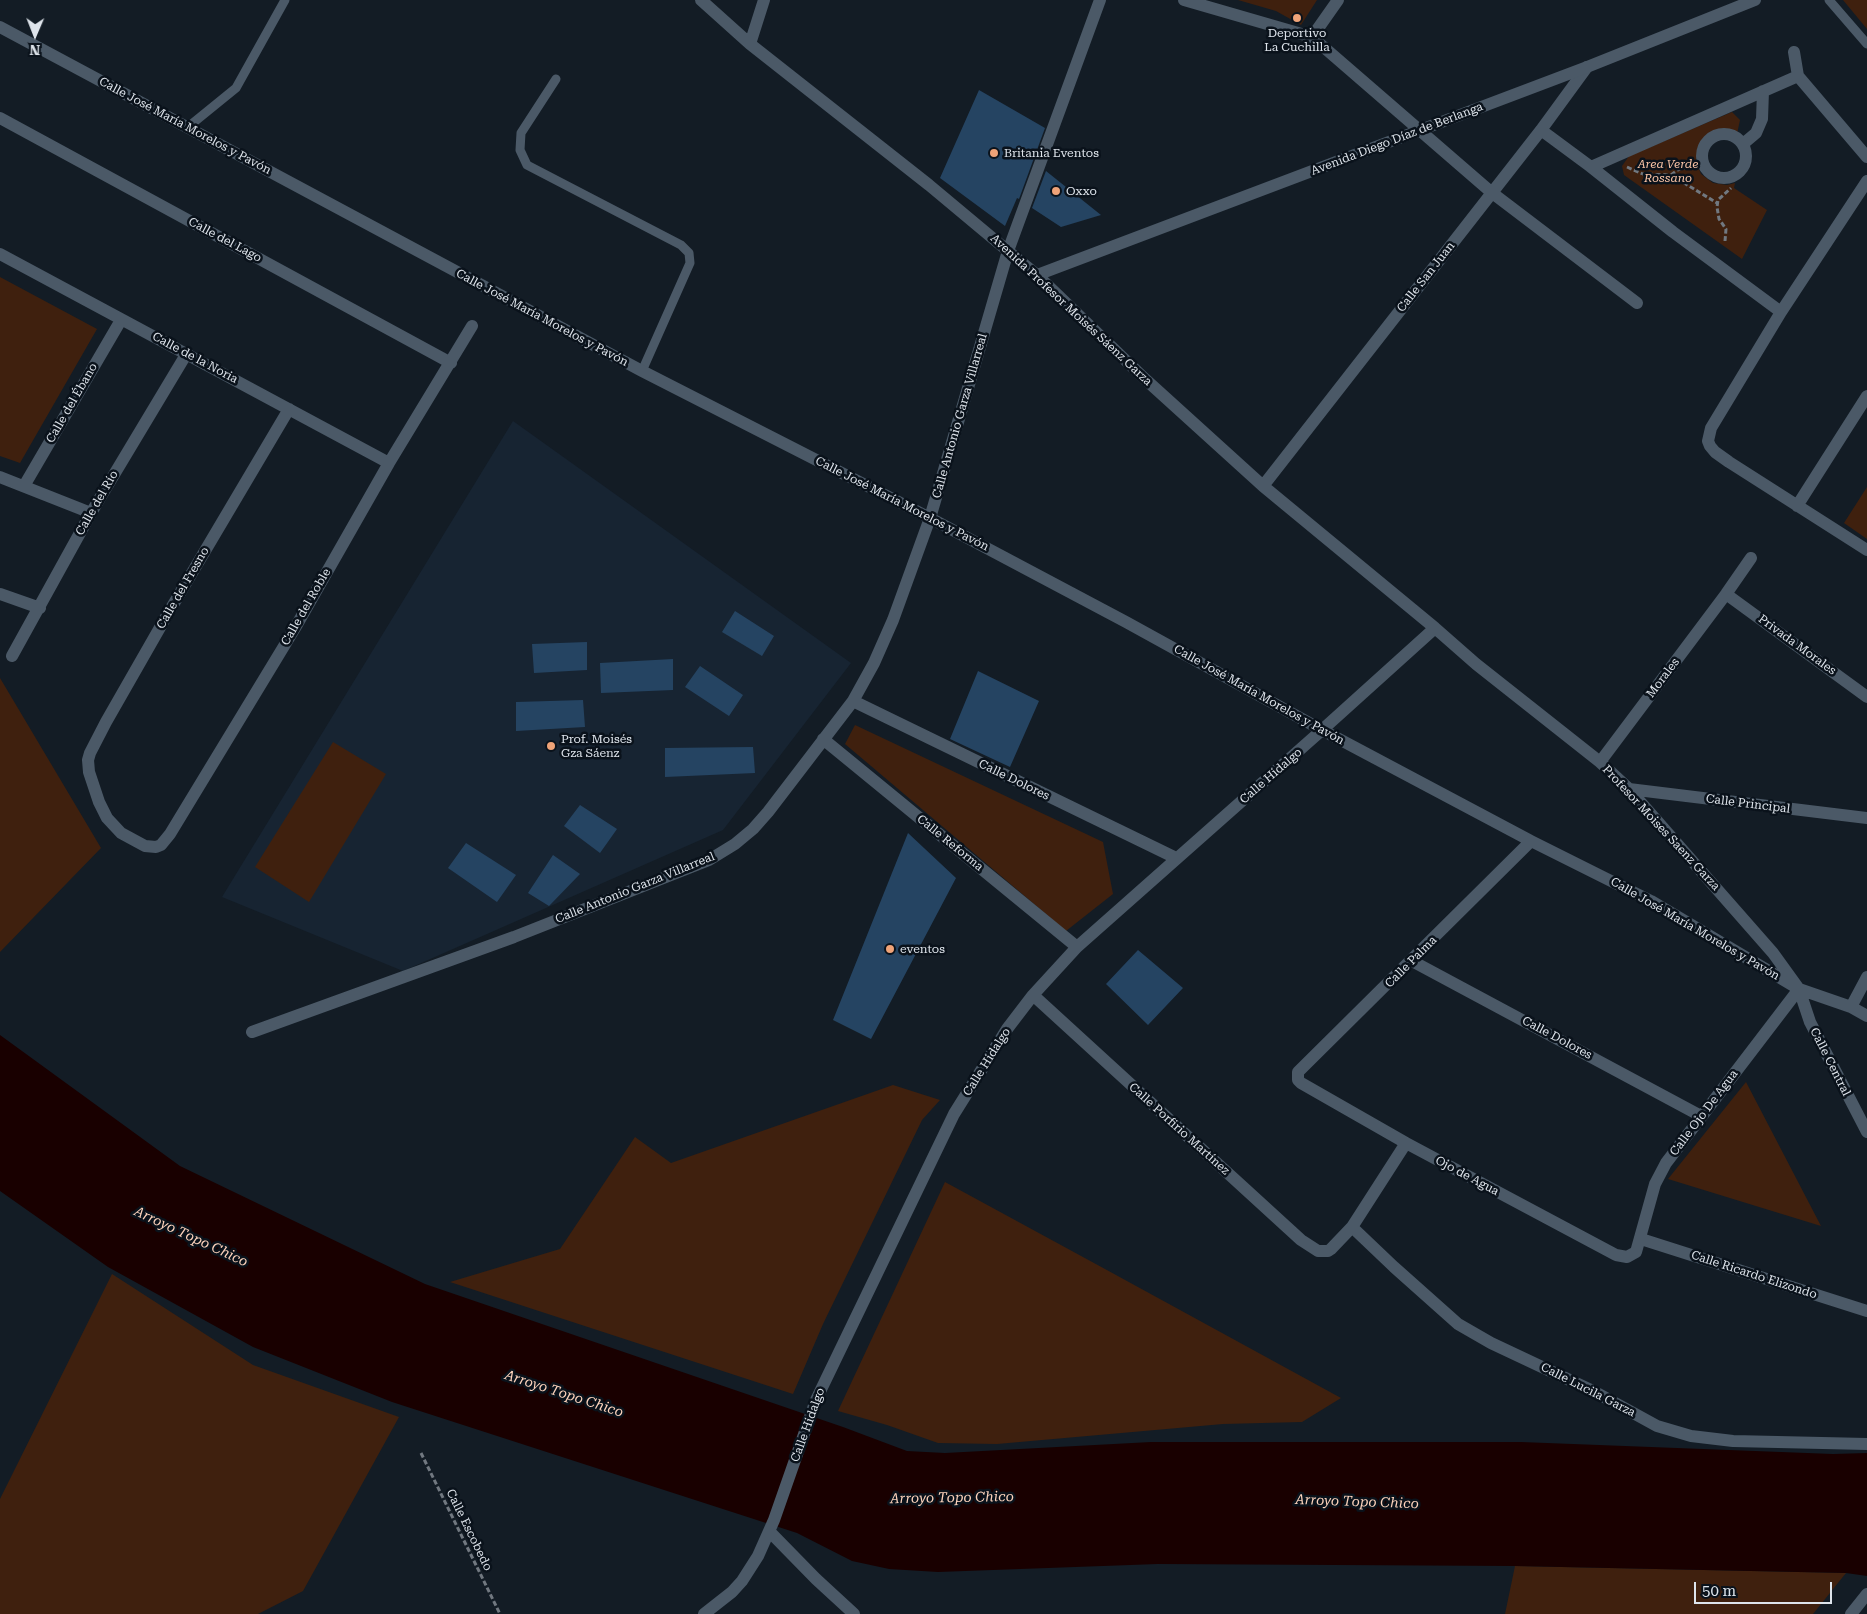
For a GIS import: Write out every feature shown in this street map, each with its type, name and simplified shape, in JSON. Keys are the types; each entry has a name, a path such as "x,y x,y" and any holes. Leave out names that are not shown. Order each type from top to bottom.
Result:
{"street":[{"name":"Avenida Profesor Moisés Sáenz Garza","path":"701,0 750,44 929,185 1037,275 1145,378 1263,486 1435,628"},
{"path":"750,44 764,0"},
{"name":"Calle Antonio Garza Villarreal","path":"252,1032 514,937 709,860 735,844 753,829 853,702 874,663 893,620 930,518 1008,251 1100,0"},
{"path":"1184,0 1312,37 1491,192 1637,303"},
{"path":"1312,37 1338,0"},
{"name":"Avenida Diego Díaz de Berlanga","path":"1037,275 1587,67 1756,0"},
{"name":"Calle José María Morelos y Pavón","path":"0,27 642,371 930,518 1126,622 1322,730 1531,841 1651,901 1800,989 1851,1007 1867,1016"},
{"path":"1794,52 1798,76 1867,157"},
{"name":"Calle San Juan","path":"1263,486 1587,67"},
{"path":"1591,167 1798,76"},
{"path":"1743,144 1756,133 1762,119 1763,91"},
{"name":"Calle del Lago","path":"0,118 451,363"},
{"path":"1540,130 1781,312"},
{"path":"1867,181 1781,312 1711,428 1708,441 1715,452 1867,550"},
{"name":"Calle de la Noria","path":"0,254 389,463"},
{"name":"Calle del Ébano","path":"24,486 121,320"},
{"name":"Calle del Roble","path":"156,847 165,841 170,834 280,652 389,463 472,326"},
{"name":"Calle del Río","path":"12,656 91,513 187,353"},
{"path":"1798,506 1867,396"},
{"name":"Calle del Fresno","path":"156,847 145,846 136,842 113,826 99,802 89,772 88,760 90,752 289,408"},
{"path":"0,477 91,513"},
{"name":"Morales","path":"1600,762 1751,558"},
{"path":"0,594 40,608"},
{"name":"Privada Morales","path":"1726,594 1867,697"},
{"name":"Calle Hidalgo","path":"704,1614 732,1592 742,1581 758,1556 772,1526 816,1400 954,1114 1007,1029 1032,995 1077,946 1435,628"},
{"name":"Profesor Moises Saenz Garza","path":"1435,628 1476,664 1600,762 1629,790 1773,953 1800,989"},
{"name":"Calle Dolores","path":"853,702 1176,858"},
{"name":"Calle Reforma","path":"823,739 1077,946"},
{"name":"Calle Principal","path":"1629,790 1867,818"},
{"name":"Calle Palma","path":"1300,1084 1298,1072 1531,841"},
{"name":"Calle Dolores","path":"1412,961 1701,1116"},
{"path":"1851,1007 1867,977"},
{"name":"Calle Ojo De Agua","path":"1636,1252 1655,1184 1666,1163 1800,989"},
{"name":"Calle Central","path":"1800,989 1810,1022 1867,1132"},
{"name":"Calle Porfirio Martínez","path":"1032,995 1301,1240 1318,1250 1328,1251 1332,1249 1352,1226"},
{"name":"Ojo de Agua","path":"1300,1084 1616,1256 1627,1256 1636,1252"},
{"path":"1352,1226 1406,1143"},
{"name":"Calle Lucila Garza","path":"1352,1226 1394,1267 1458,1324 1491,1343 1595,1392 1657,1426 1691,1436 1733,1441 1867,1444"},
{"name":"Calle Ricardo Elizondo","path":"1640,1239 1867,1311"},
{"path":"772,1526 811,1573 854,1614"},
{"path":"1852,1614 1867,1594"}],"lane":[{"path":"188,127 236,88 284,0"},
{"path":"1829,0 1867,44"},
{"path":"556,79 521,133 520,150 527,165 682,245 689,253 690,263 642,371"}],"path":[{"path":"1626,166 1644,174 1672,175 1718,203"},
{"path":"1672,175 1679,170 1694,166"},
{"path":"1724,241 1726,229 1719,219 1718,200 1731,188"},
{"name":"Calle Escobedo","path":"421,1453 500,1614"}],"shaded area":[{"name":"Prof. Moisés Gza Sáenz","path":"513,421 851,663 723,830 403,971 222,897"}],"green space":[{"name":"Deportivo La Cuchilla","path":"1238,0 1317,0 1301,25 1276,11"},
{"path":"1843,0 1867,0 1867,29"},
{"name":"Area Verde Rossano","path":"1732,112 1740,120 1737,134 1720,131 1706,135 1698,147 1696,162 1701,174 1713,183 1727,185 1735,183 1734,188 1767,210 1742,259 1624,175 1622,166 1629,156"},
{"path":"0,277 97,329 20,463 0,456"},
{"path":"1867,487 1867,539 1844,523"},
{"path":"0,678 101,848 0,952"},
{"path":"855,725 1103,842 1113,894 1066,931 845,744"},
{"path":"333,742 386,774 309,902 255,867"},
{"path":"1746,1082 1821,1226 1668,1179"},
{"path":"893,1085 940,1100 922,1120 823,1324 793,1394 450,1282 560,1249 635,1137 671,1163"},
{"path":"945,1182 1341,1398 1302,1422 1223,1424 997,1444 938,1443 887,1425 838,1411"},
{"path":"112,1274 253,1365 399,1417 303,1591 258,1614 0,1614 0,1499"},
{"path":"1515,1566 1846,1573 1813,1614 1505,1614"}],"water":[{"name":"Arroyo Topo Chico","path":"0,1035 180,1166 425,1284 843,1427 907,1451 945,1453 1151,1442 1521,1442 1833,1454 1867,1453 1867,1576 1846,1573 1515,1566 1158,1564 938,1572 889,1569 852,1561 797,1533 392,1402 253,1347 108,1267 0,1191"}],"building":[{"name":"Britania Eventos","path":"979,90 1045,128 1019,199 1017,198 1005,226 940,178"},
{"name":"Oxxo","path":"1046,171 1101,215 1061,227 1032,208"},
{"path":"735,611 774,636 762,656 722,632"},
{"path":"587,642 587,670 534,673 532,644"},
{"path":"673,659 673,690 601,693 600,663"},
{"path":"700,666 743,695 729,716 685,687"},
{"path":"978,671 1039,701 1010,767 950,739"},
{"path":"583,700 585,727 516,731 516,702"},
{"path":"753,747 755,773 665,777 665,748"},
{"path":"580,805 617,829 600,853 564,826"},
{"name":"eventos","path":"908,833 956,878 871,1039 833,1020"},
{"path":"466,843 516,875 497,902 448,868"},
{"path":"553,855 580,874 549,906 528,893"},
{"path":"1138,950 1183,988 1148,1025 1106,984"}],"place":[{"name":"Deportivo La Cuchilla","path":"1297,18"},
{"name":"Britania Eventos","path":"994,153"},
{"name":"Oxxo","path":"1056,191"},
{"name":"Prof. Moisés Gza Sáenz","path":"551,746"},
{"name":"eventos","path":"890,949"}]}
